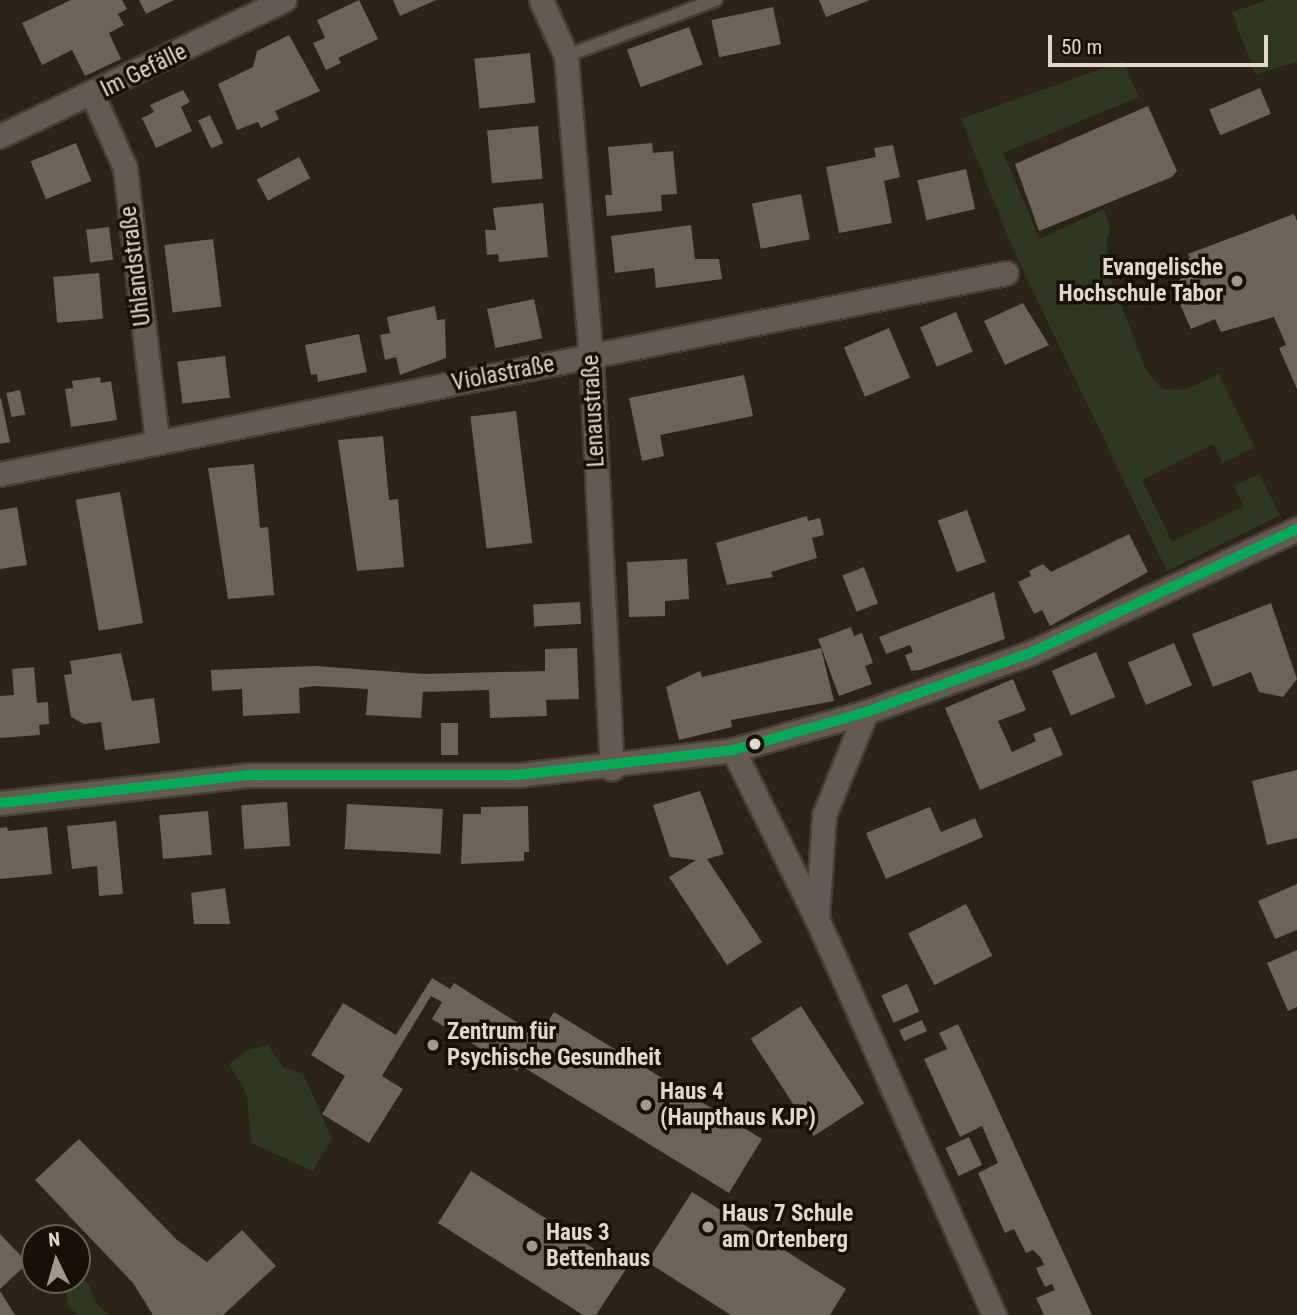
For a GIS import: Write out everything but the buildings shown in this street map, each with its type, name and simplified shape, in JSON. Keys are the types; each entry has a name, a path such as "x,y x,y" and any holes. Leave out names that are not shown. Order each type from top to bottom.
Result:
{"street":[{"name":"Im Gefälle","path":"0,136 93,96 284,0"},
{"name":"Lenaustraße","path":"541,0 566,56 591,357 612,768"},
{"name":"Uhlandstraße","path":"93,96 125,168 157,442"},
{"name":"Violastraße","path":"0,474 1006,273"},
{"path":"0,803 248,775 518,775 612,768 733,750 866,712 1030,653 1295,537"},
{"path":"817,919 824,815 866,712"},
{"path":"733,750 817,919 994,1315"}],"lane":[{"path":"566,56 716,0"}],"green space":[{"path":"1268,0 1297,0 1297,62 1255,74 1232,12"},
{"path":"1123,61 1139,97 1003,153 1040,239 1104,209 1110,229 1106,241 1110,276 1146,370 1162,389 1185,390 1219,374 1255,447 1223,463 1213,444 1142,480 1172,542 1244,506 1234,486 1259,474 1280,515 1167,571 1013,249 961,119"},
{"path":"268,1045 283,1067 303,1074 332,1138 313,1171 251,1143 247,1094 229,1064 248,1050"},
{"path":"91,1292 94,1301 109,1315 77,1315 68,1305 66,1294 91,1294"}],"transit line":[{"path":"0,803 248,775 518,775 733,750 866,712 1030,653 1297,529"}],"place":[{"name":"Evangelische Hochschule Tabor","path":"1237,281"},
{"name":"Zentrum für Psychische Gesundheit","path":"433,1045"},
{"name":"Haus 4 (Haupthaus KJP)","path":"646,1105"},
{"name":"Haus 7 Schule am Ortenberg","path":"708,1227"},
{"name":"Haus 3 Bettenhaus","path":"532,1246"}]}
